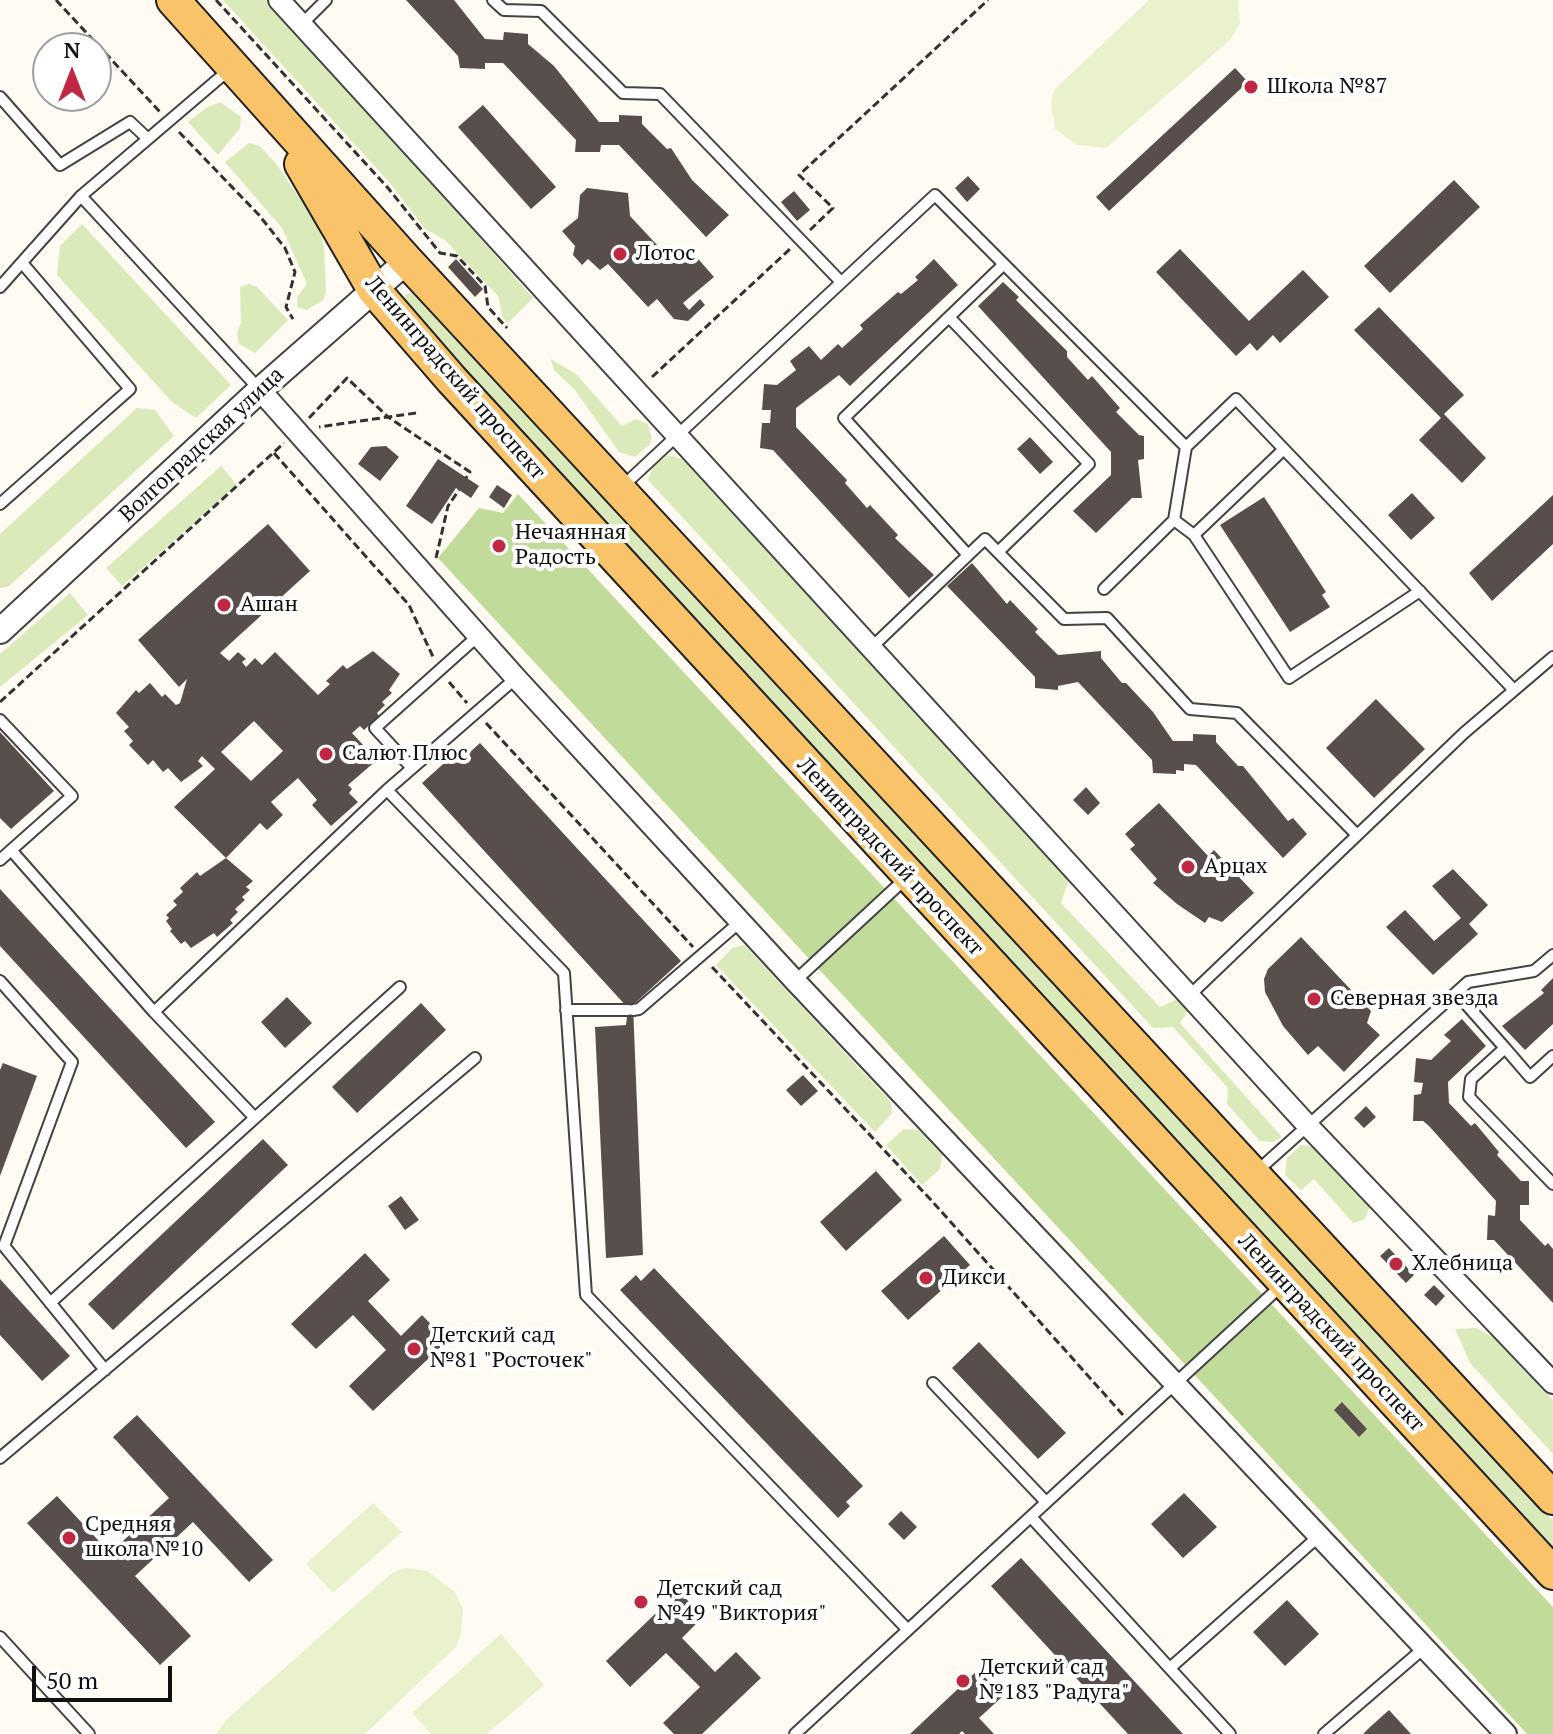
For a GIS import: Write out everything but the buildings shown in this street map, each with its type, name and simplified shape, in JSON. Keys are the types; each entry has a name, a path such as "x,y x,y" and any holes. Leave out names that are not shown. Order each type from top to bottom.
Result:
{"main road":[{"name":"Ленинградский проспект","path":"173,0 407,261 1553,1498"},
{"name":"Ленинградский проспект","path":"269,110 374,290 452,380 1553,1573"}],"street":[{"path":"279,0 1309,1127 1553,1383"},
{"name":"Волгоградская улица","path":"2,625 407,261"},
{"path":"260,390 516,678 795,981 1506,1734"}],"lane":[{"path":"302,24 326,0"},
{"path":"493,0 504,10 541,11 623,93 660,94 841,282"},
{"path":"0,287 81,196 233,67"},
{"path":"0,97 60,165 130,122 147,138"},
{"path":"619,489 935,195 1186,447"},
{"path":"81,196 260,390"},
{"path":"0,504 130,389 23,264"},
{"path":"968,555 844,418 1003,265"},
{"path":"949,317 1089,464 998,552"},
{"path":"1104,589 1174,520 1186,447 1236,399 1514,690"},
{"path":"1194,535 1283,450"},
{"path":"1174,520 1194,535 1289,678 1420,591"},
{"path":"871,648 985,539 1064,619 1107,618 1190,709 1237,713 1357,835"},
{"path":"412,768 375,728 479,635"},
{"path":"1189,996 1357,835 1553,657"},
{"path":"154,1012 387,790 516,678"},
{"path":"0,720 72,796 0,860"},
{"path":"387,790 564,973 586,1295 908,1630"},
{"path":"11,850 154,1012 255,1118"},
{"path":"795,981 908,877"},
{"path":"566,1010 639,1009 741,921"},
{"path":"1254,1174 1468,982 1534,971 1553,955"},
{"path":"0,981 72,1062 4,1246 105,1370"},
{"path":"50,1303 400,987"},
{"path":"1457,994 1530,1077 1553,1056"},
{"path":"1505,1048 1471,1079 1469,1097 1553,1184"},
{"path":"0,1458 475,1058"},
{"path":"795,1734 1285,1283"},
{"path":"933,1383 1046,1502"},
{"path":"1031,1517 1230,1734"},
{"path":"1170,1668 1319,1536"},
{"path":"0,1637 89,1734"},
{"path":"1324,1734 1424,1648"}],"path":[{"path":"56,0 259,215 285,248 295,272 286,307 293,319"},
{"path":"216,0 388,188 440,253 457,256 485,286 488,307 507,328"},
{"path":"636,392 833,208 799,175 988,0"},
{"path":"0,702 297,431 347,378 388,417 470,472 466,478"},
{"path":"297,431 416,413"},
{"path":"431,581 448,506 459,490"}],"green space":[{"path":"223,0 267,0 296,29 533,298 508,323 503,318 498,296 445,240 425,229 390,183"},
{"path":"1149,0 1238,0 1240,23 1231,39 1106,148 1077,145 1055,129 1051,102 1055,89"},
{"path":"220,102 241,117 240,128 218,155 188,122"},
{"path":"249,143 260,146 277,165 318,225 324,247 326,293 323,300 307,310 297,307 297,297 307,284 282,228 225,162"},
{"path":"82,224 231,385 196,418 172,402 57,275 60,246"},
{"path":"249,284 257,287 288,320 255,353 239,344 237,333 241,323 240,287"},
{"path":"411,292 1553,1521 1553,1549 456,364 404,304 405,295"},
{"path":"551,359 576,374 622,426 636,419 648,424 652,438 649,445 635,457 619,452 575,390 554,370"},
{"path":"137,408 155,410 174,436 8,587 0,588 0,534"},
{"path":"668,455 682,459 1069,879 1061,903 1160,1007 1178,999 1188,1011 1180,1023 1282,1137 1273,1142 1260,1141 1227,1104 1228,1088 1173,1027 1153,1028 648,480 653,466"},
{"path":"221,466 237,485 122,586 106,568"},
{"path":"518,494 1553,1607 1553,1734 1527,1734 438,558 479,508 503,513"},
{"path":"70,593 88,615 0,687 0,654"},
{"path":"744,945 891,1102 892,1113 875,1132 716,965 732,948"},
{"path":"904,1129 918,1130 942,1155 940,1169 922,1185 886,1145"},
{"path":"1301,1145 1315,1147 1370,1206 1365,1219 1353,1223 1314,1179 1301,1190 1285,1175 1287,1158"},
{"path":"1476,1328 1495,1338 1553,1400 1553,1454 1470,1363 1455,1329"},
{"path":"373,1503 402,1532 333,1593 306,1564"},
{"path":"405,1568 427,1571 455,1592 463,1609 461,1634 456,1647 365,1734 216,1734 226,1720 377,1586 392,1573"},
{"path":"501,1634 544,1685 487,1734 431,1734 412,1713"}],"place":[{"name":"Школа №87","path":"1251,87"},
{"name":"Лотос","path":"620,254"},
{"name":"Нечаянная Радость","path":"499,546"},
{"name":"Ашан","path":"224,605"},
{"name":"Салют Плюс","path":"326,754"},
{"name":"Арцах","path":"1188,867"},
{"name":"Северная звезда","path":"1314,999"},
{"name":"Хлебница","path":"1396,1264"},
{"name":"Дикси","path":"926,1278"},
{"name":"Детский сад №81 \"Росточек\"","path":"414,1349"},
{"name":"Средняя школа №10","path":"69,1538"},
{"name":"Детский сад №49 \"Виктория\"","path":"641,1602"},
{"name":"Детский сад №183 \"Радуга\"","path":"963,1681"}]}
